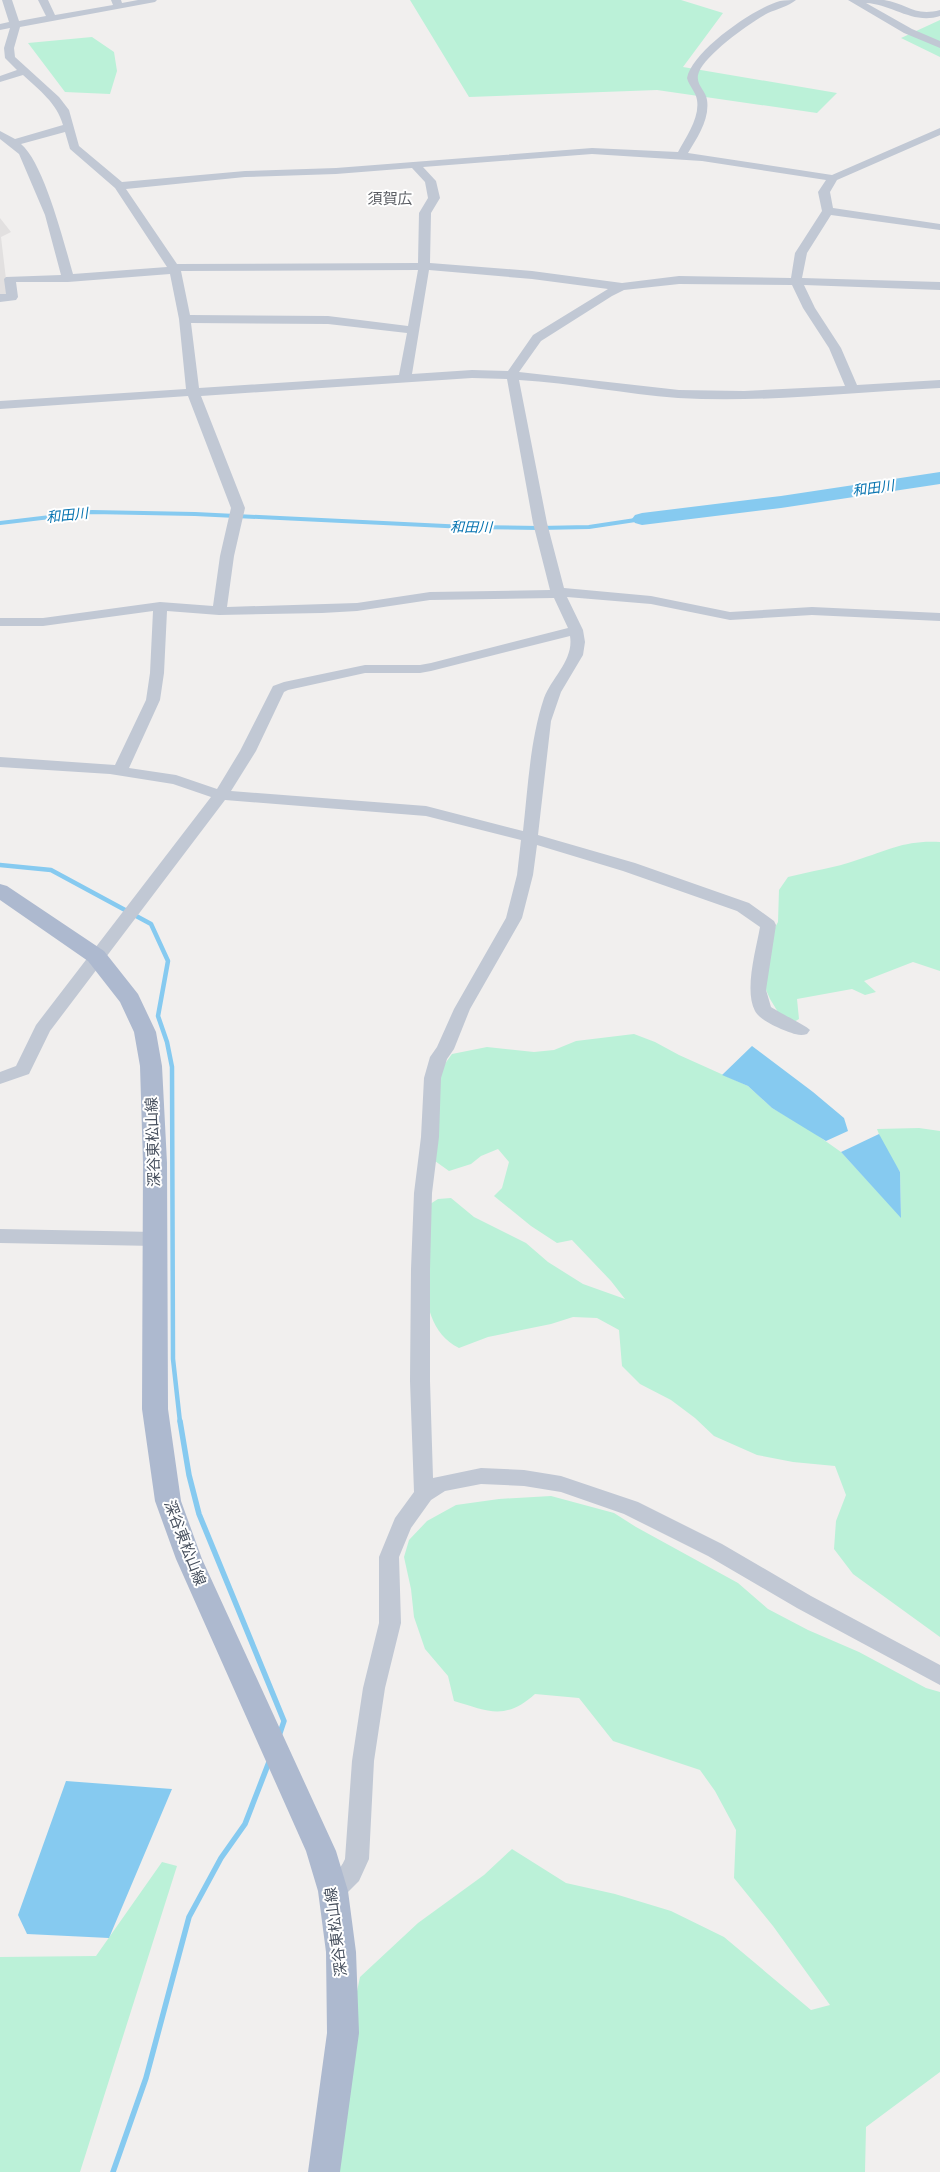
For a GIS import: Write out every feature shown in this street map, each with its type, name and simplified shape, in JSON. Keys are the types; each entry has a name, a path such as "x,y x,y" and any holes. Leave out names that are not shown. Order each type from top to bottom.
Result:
{"main road":[{"name":"深谷東松山線","path":"0,891 52,924 96,956 130,999 145,1032 151,1066 155,1239 155,1409 168,1500 193,1568 321,1851 333,1891 342,1952 343,2033 324,2172"}],"street":[{"path":"7,0 14,25 14,35 8,44 10,58 55,99 66,112 74,147 118,186 174,269 185,319 193,392 238,508 228,556 220,611"},
{"path":"43,0 52,19"},
{"path":"79,0 86,14"},
{"path":"0,27 86,14 117,3 152,0"},
{"path":"681,156 696,129 702,108 701,97 692,82 693,75 698,66 736,28 765,10 791,0"},
{"path":"853,0 908,31 940,44"},
{"path":"861,0 879,1 913,14 935,15 940,12"},
{"path":"0,79 25,71"},
{"path":"13,143 69,127"},
{"path":"852,389 835,348 809,308 796,280 801,253 828,211 824,192 833,178 940,130"},
{"path":"0,134 24,152 51,215 68,278"},
{"path":"118,186 254,174 336,171 592,151 681,156 763,166 833,178"},
{"path":"406,378 424,266 424,213 434,198 430,181 415,165"},
{"path":"828,211 881,217 911,224 940,227"},
{"path":"0,298 12,297 10,279 68,278 174,269 424,266 532,275 622,287 680,280 796,280 940,286"},
{"path":"424,1494 419,1350 423,1192 430,1136 431,1086 440,1054 445,1049 467,1001 514,918 525,875 528,837 544,721 554,692 576,655 578,642 576,630 559,593 542,528 512,374 537,338 608,293 622,287"},
{"path":"185,319 328,320 413,330"},
{"path":"0,405 406,378 512,374 644,390 710,395 940,384"},
{"path":"0,622 43,622 160,606 220,611 357,608 400,599 430,596 559,593 651,600 730,616 822,611 940,617"},
{"path":"120,771 153,700 157,673 160,606"},
{"path":"0,1078 23,1070 42,1028 221,795 248,751 278,689 284,686 316,681 365,669 420,669 576,630"},
{"path":"0,762 120,771 176,780 221,795 426,811 528,837 629,867 742,908 768,925 758,990 763,1010 783,1023 801,1030"},
{"path":"0,1236 155,1239"},
{"path":"333,1891 351,1873 357,1858 363,1761 374,1688 390,1623 389,1557 402,1524 424,1494 440,1484 481,1476 524,1478 561,1484 600,1496 631,1508 715,1550 804,1602 940,1676"}],"shaded area":[{"path":"0,218 11,232 1,237 8,296 0,296"}],"green space":[{"path":"410,0 681,0 723,13 683,67 837,93 817,113 657,90 469,97"},
{"path":"940,20 940,57 901,38"},
{"path":"92,37 114,52 117,71 110,94 65,92 28,43"},
{"path":"940,842 940,971 913,962 864,981 876,992 865,995 852,989 797,999 799,1019 794,1022 781,1017 770,999 755,965 778,922 779,890 788,877 840,865 907,844"},
{"path":"634,1034 748,1086 772,1108 807,1128 841,1152 901,1217 900,1172 883,1145 877,1129 919,1128 940,1131 940,1637 853,1574 834,1549 836,1521 846,1495 835,1466 793,1462 757,1455 714,1436 695,1418 671,1400 640,1384 622,1366 619,1330 597,1318 573,1317 551,1324 488,1337 459,1348 444,1337 434,1322 428,1305 424,1264 427,1206 438,1199 451,1198 474,1217 526,1243 548,1262 583,1284 625,1299 611,1281 572,1240 557,1243 531,1226 494,1196 502,1188 509,1162 498,1149 481,1156 471,1164 449,1171 435,1161 434,1079 452,1054 487,1047 534,1052 554,1050 576,1041"},
{"path":"551,1496 614,1513 738,1583 768,1609 808,1630 859,1652 926,1688 940,1692 940,2072 866,2127 865,2172 338,2172 346,2044 360,1977 418,1923 484,1875 512,1849 566,1883 615,1894 671,1911 724,1937 811,2010 830,2005 773,1926 734,1878 736,1830 715,1791 700,1770 613,1741 579,1698 535,1694 514,1708 505,1711 487,1710 454,1701 448,1676 425,1649 414,1617 411,1589 404,1557 409,1540 427,1521 456,1505 499,1499"},
{"path":"162,1862 177,1866 80,2172 0,2172 0,1957 96,1956"}],"water":[{"path":"752,1046 844,1118 848,1131 826,1141 772,1108 748,1086 722,1075"},
{"path":"879,1134 900,1172 901,1218 841,1152"},
{"path":"66,1781 172,1789 109,1938 27,1934 18,1915"}],"waterway":[{"name":"和田川","path":"642,519 781,502 940,478"},
{"name":"和田川","path":"0,523 92,512 195,514 466,527 539,528 589,527 642,519"},
{"path":"0,865 51,870 151,924 168,961 158,1016 167,1042 172,1067 173,1359 180,1422"},
{"path":"180,1421 189,1475 199,1514 284,1721 279,1736"},
{"path":"113,2172 146,2078 189,1917 221,1858 245,1824 269,1762"}],"district":[{"name":"須賀広","path":"390,199"}]}
